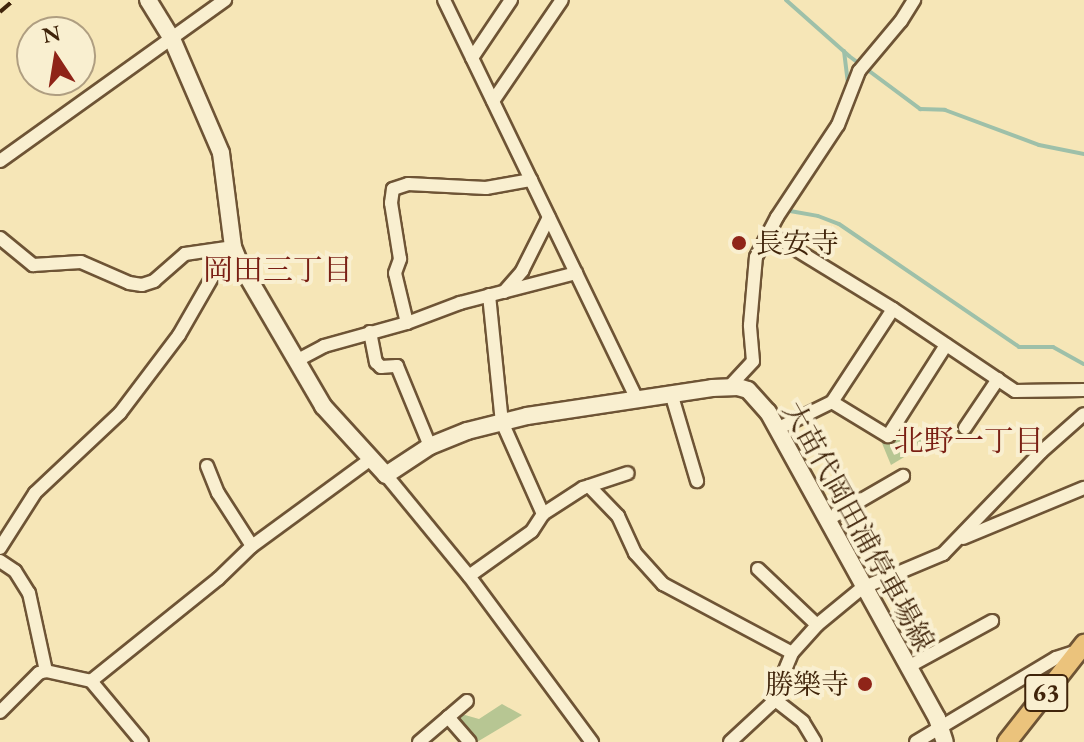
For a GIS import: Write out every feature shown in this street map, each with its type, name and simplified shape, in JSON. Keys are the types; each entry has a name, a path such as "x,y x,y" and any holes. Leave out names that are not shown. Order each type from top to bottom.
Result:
{"main road":[{"path":"148,0 172,39 221,153 231,247 323,406 386,475 430,446 502,422 636,397 729,387"},
{"name":"大苗代岡田浦停車場線","path":"729,387 738,387 756,396 777,429 943,736"},
{"name":"63","path":"1007,742 1082,648"}],"street":[{"path":"0,161 225,0"},
{"path":"444,0 636,397"},
{"path":"472,58 511,0"},
{"path":"493,101 562,0"},
{"path":"729,387 753,361 752,288 756,257 838,125 859,71 901,21 914,0"},
{"path":"407,323 395,273 400,259 391,203 393,189 408,184 486,188 531,180"},
{"path":"504,292 522,271 549,217"},
{"path":"769,233 893,309 1015,391 1084,390"},
{"path":"0,238 33,265 81,262 129,283 142,285 154,281 185,254 231,247"},
{"path":"0,548 35,493 120,413 179,335 231,247"},
{"path":"296,361 324,346 407,323 489,295 576,273"},
{"path":"489,295 502,422 543,514"},
{"path":"777,429 832,402 893,309"},
{"path":"370,332 376,362 381,367 397,366 430,446"},
{"path":"832,402 888,436 946,345"},
{"path":"965,428 998,379"},
{"path":"671,393 697,481"},
{"path":"730,742 774,699 792,653 817,625 862,588 943,554 1041,452 1084,414"},
{"path":"91,681 218,579 252,546 371,459"},
{"path":"207,466 218,493 252,546"},
{"path":"469,576 532,531 543,514 589,486 628,473"},
{"path":"386,475 469,576 592,742"},
{"path":"827,520 903,476"},
{"path":"589,486 618,516 635,553 663,584 792,653"},
{"path":"956,541 1084,488"},
{"path":"0,561 15,571 29,593 31,615 46,671"},
{"path":"758,569 817,625"},
{"path":"908,667 992,621"},
{"path":"916,742 943,736 1056,658 1082,648"},
{"path":"0,712 22,686 46,671 91,681 142,742"},
{"path":"774,699 803,722 815,742"},
{"path":"419,742 467,701"},
{"path":"448,717 470,742"}],"green space":[{"path":"900,424 929,442 891,465 879,436"},
{"path":"502,704 522,715 477,742 460,723 458,713 479,719"}],"waterway":[{"path":"786,0 849,56 920,109 945,110 1039,145 1084,154"},
{"path":"844,51 848,86"},
{"path":"787,207 790,211 839,224 1019,347 1053,347 1084,364"}],"railway":[{"path":"0,12 14,0"}],"place":[{"name":"長安寺","path":"739,243"},
{"name":"勝樂寺","path":"865,684"}],"district":[{"name":"岡田三丁目","path":"278,270"},
{"name":"北野一丁目","path":"969,441"}]}
